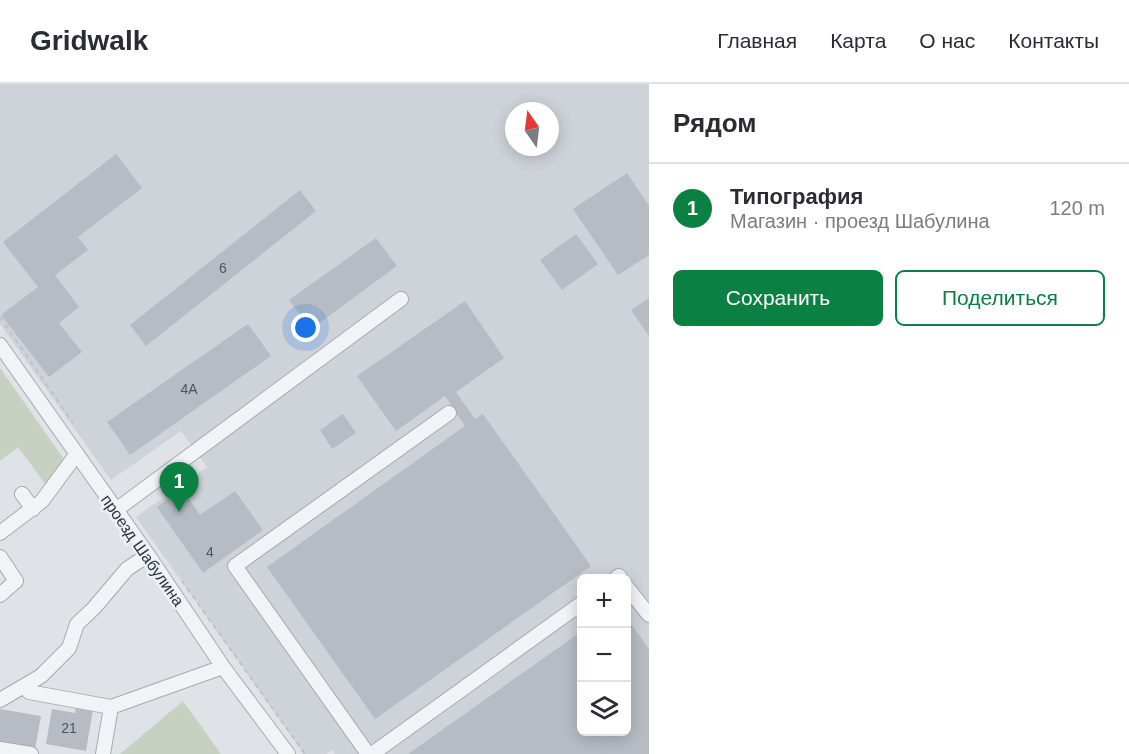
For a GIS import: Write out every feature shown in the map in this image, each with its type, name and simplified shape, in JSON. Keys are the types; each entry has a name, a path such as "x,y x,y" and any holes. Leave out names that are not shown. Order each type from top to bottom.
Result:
{"street":[{"path":"116,510 401,299"},
{"name":"проезд Шабулина","path":"0,345 148,555 223,667 288,754"},
{"path":"449,413 235,566 370,754 577,607"},
{"path":"0,533 33,509 52,490 76,455"},
{"path":"22,494 33,509"},
{"path":"0,700 41,676 69,648 77,624 94,608 127,569 148,555"},
{"path":"0,557 16,581 0,595"},
{"path":"631,591 649,615"},
{"path":"29,692 111,707 223,667"},
{"path":"103,754 111,707"},
{"path":"0,749 31,754"}],"shaded area":[{"path":"0,84 649,84 649,754 335,754 332,750 326,754 304,754 136,517 207,467 181,431 111,480 0,324"}],"green space":[{"path":"0,368 68,465 49,489 18,447 0,461"},
{"path":"183,701 221,754 120,754"}],"building":[{"path":"116,154 142,188 78,237 88,250 55,275 79,307 59,323 82,352 49,377 1,315 38,287 3,242"},
{"path":"627,173 649,206 649,255 618,275 573,209"},
{"path":"300,190 316,211 146,346 130,325"},
{"path":"576,234 598,264 562,290 540,260"},
{"path":"376,238 397,266 311,329 289,300"},
{"path":"649,298 649,336 631,310"},
{"path":"465,301 504,358 456,392 475,419 483,414 591,566 375,719 267,567 465,426 445,396 396,431 357,376"},
{"path":"248,324 271,356 130,455 107,422"},
{"path":"343,414 356,433 332,449 320,430"},
{"path":"182,489 200,515 235,491 263,530 203,573 157,507"},
{"path":"631,624 649,649 649,754 408,754 577,635 577,736 631,736"},
{"path":"76,706 93,709 86,751 46,744 52,709 75,713"},
{"path":"0,709 41,716 35,749 0,743"}],"place":[{"name":"Типография","path":"179,512"}]}
